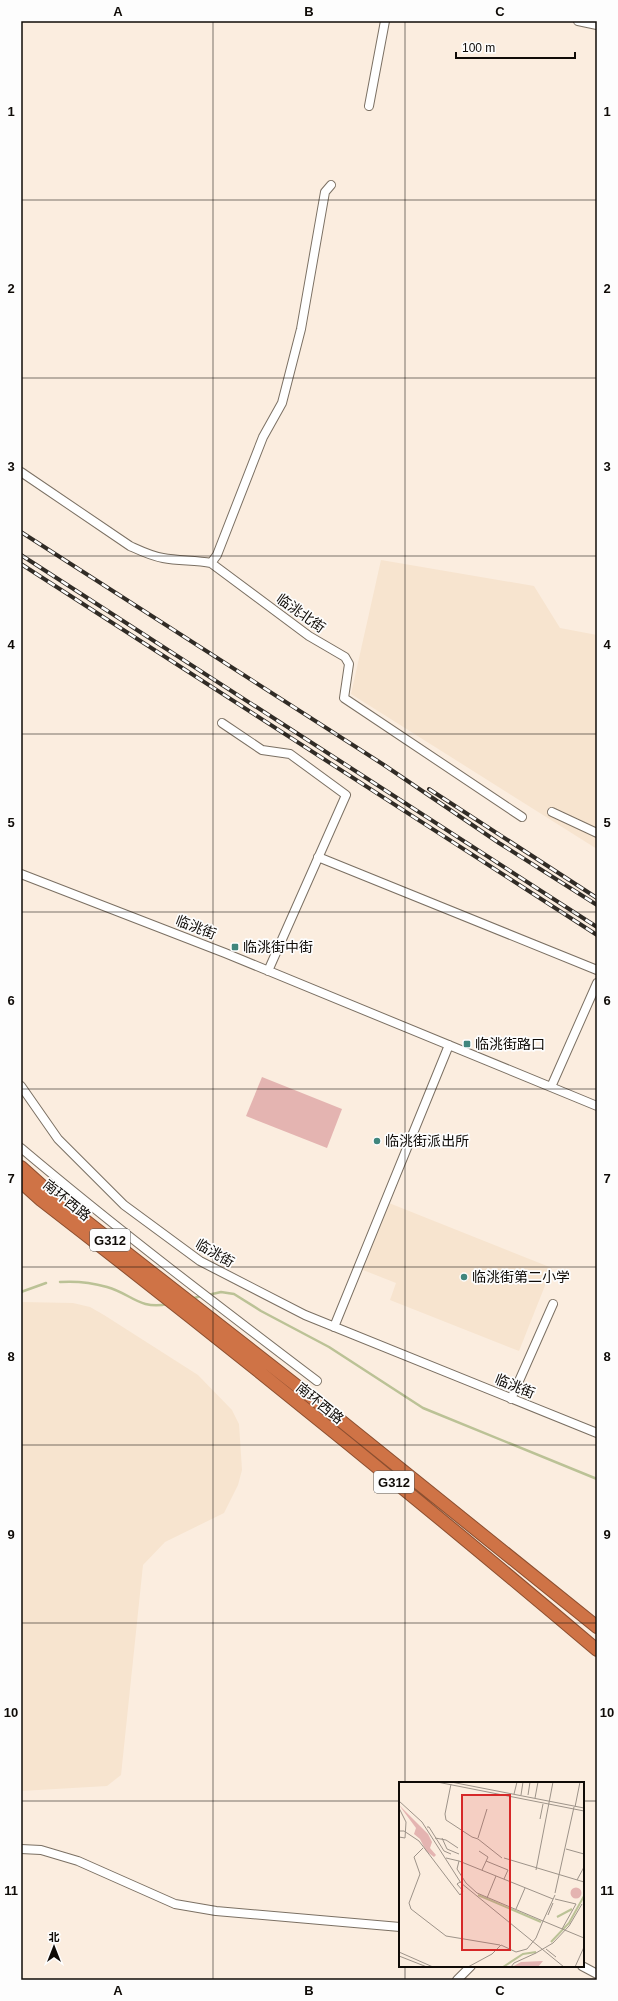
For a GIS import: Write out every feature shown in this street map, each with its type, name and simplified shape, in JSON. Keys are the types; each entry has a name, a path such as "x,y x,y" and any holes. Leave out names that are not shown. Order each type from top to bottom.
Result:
{"highway":[{"name":"南环西路","path":"21,1167 50,1193 597,1650"},
{"name":"南环西路","path":"21,1182 41,1200 320,1404 597,1627"}],"street":[{"path":"369,106 385,21"},
{"path":"578,21 597,25"},
{"path":"211,563 220,548 263,437 282,403 301,329 325,192 331,185"},
{"name":"临洮北街","path":"21,472 130,546 148,555 164,559 192,560 211,563 309,636 345,657 349,664 344,698 522,817"},
{"path":"222,724 262,750 290,754 346,795 268,970"},
{"path":"552,812 597,834"},
{"path":"318,857 597,970"},
{"name":"临洮街","path":"21,874 268,970 597,1106"},
{"path":"551,1088 597,983"},
{"path":"334,1327 449,1045"},
{"name":"临洮街","path":"21,1086 58,1139 124,1205 200,1261 305,1315 597,1434"},
{"path":"21,1148 93,1208 179,1276 317,1381"},
{"path":"511,1399 553,1304"},
{"path":"21,1849 41,1850 78,1861 175,1904 216,1911 399,1927"},
{"path":"457,1980 470,1967"},
{"path":"584,1967 597,1974"}],"shaded area":[{"path":"381,560 534,586 560,628 597,635 597,849 351,694"},
{"path":"262,1077 342,1109 327,1148 246,1116"},
{"name":"临洮街第二小学","path":"389,1203 552,1268 519,1351 390,1300 396,1283 363,1270"},
{"path":"21,1302 73,1303 90,1307 198,1375 232,1410 239,1424 242,1470 238,1485 224,1513 165,1542 143,1565 121,1775 107,1786 21,1791"}],"waterway":[{"path":"60,1282 96,1284 116,1290 150,1305 168,1304"},
{"path":"21,1292 46,1283"},
{"path":"208,1295 221,1292 234,1294 261,1311 329,1347 423,1408 597,1479"},
{"path":"191,1299 201,1296"}],"railway":[{"path":"21,532 384,765 499,843 597,905"},
{"path":"21,555 597,927"},
{"path":"21,564 597,935"},
{"path":"429,789 597,898"}],"place":[{"name":"临洮街中街","path":"235,947"},
{"name":"临洮街路口","path":"467,1044"},
{"name":"临洮街派出所","path":"377,1141"},
{"name":"临洮街第二小学","path":"464,1277"}]}
